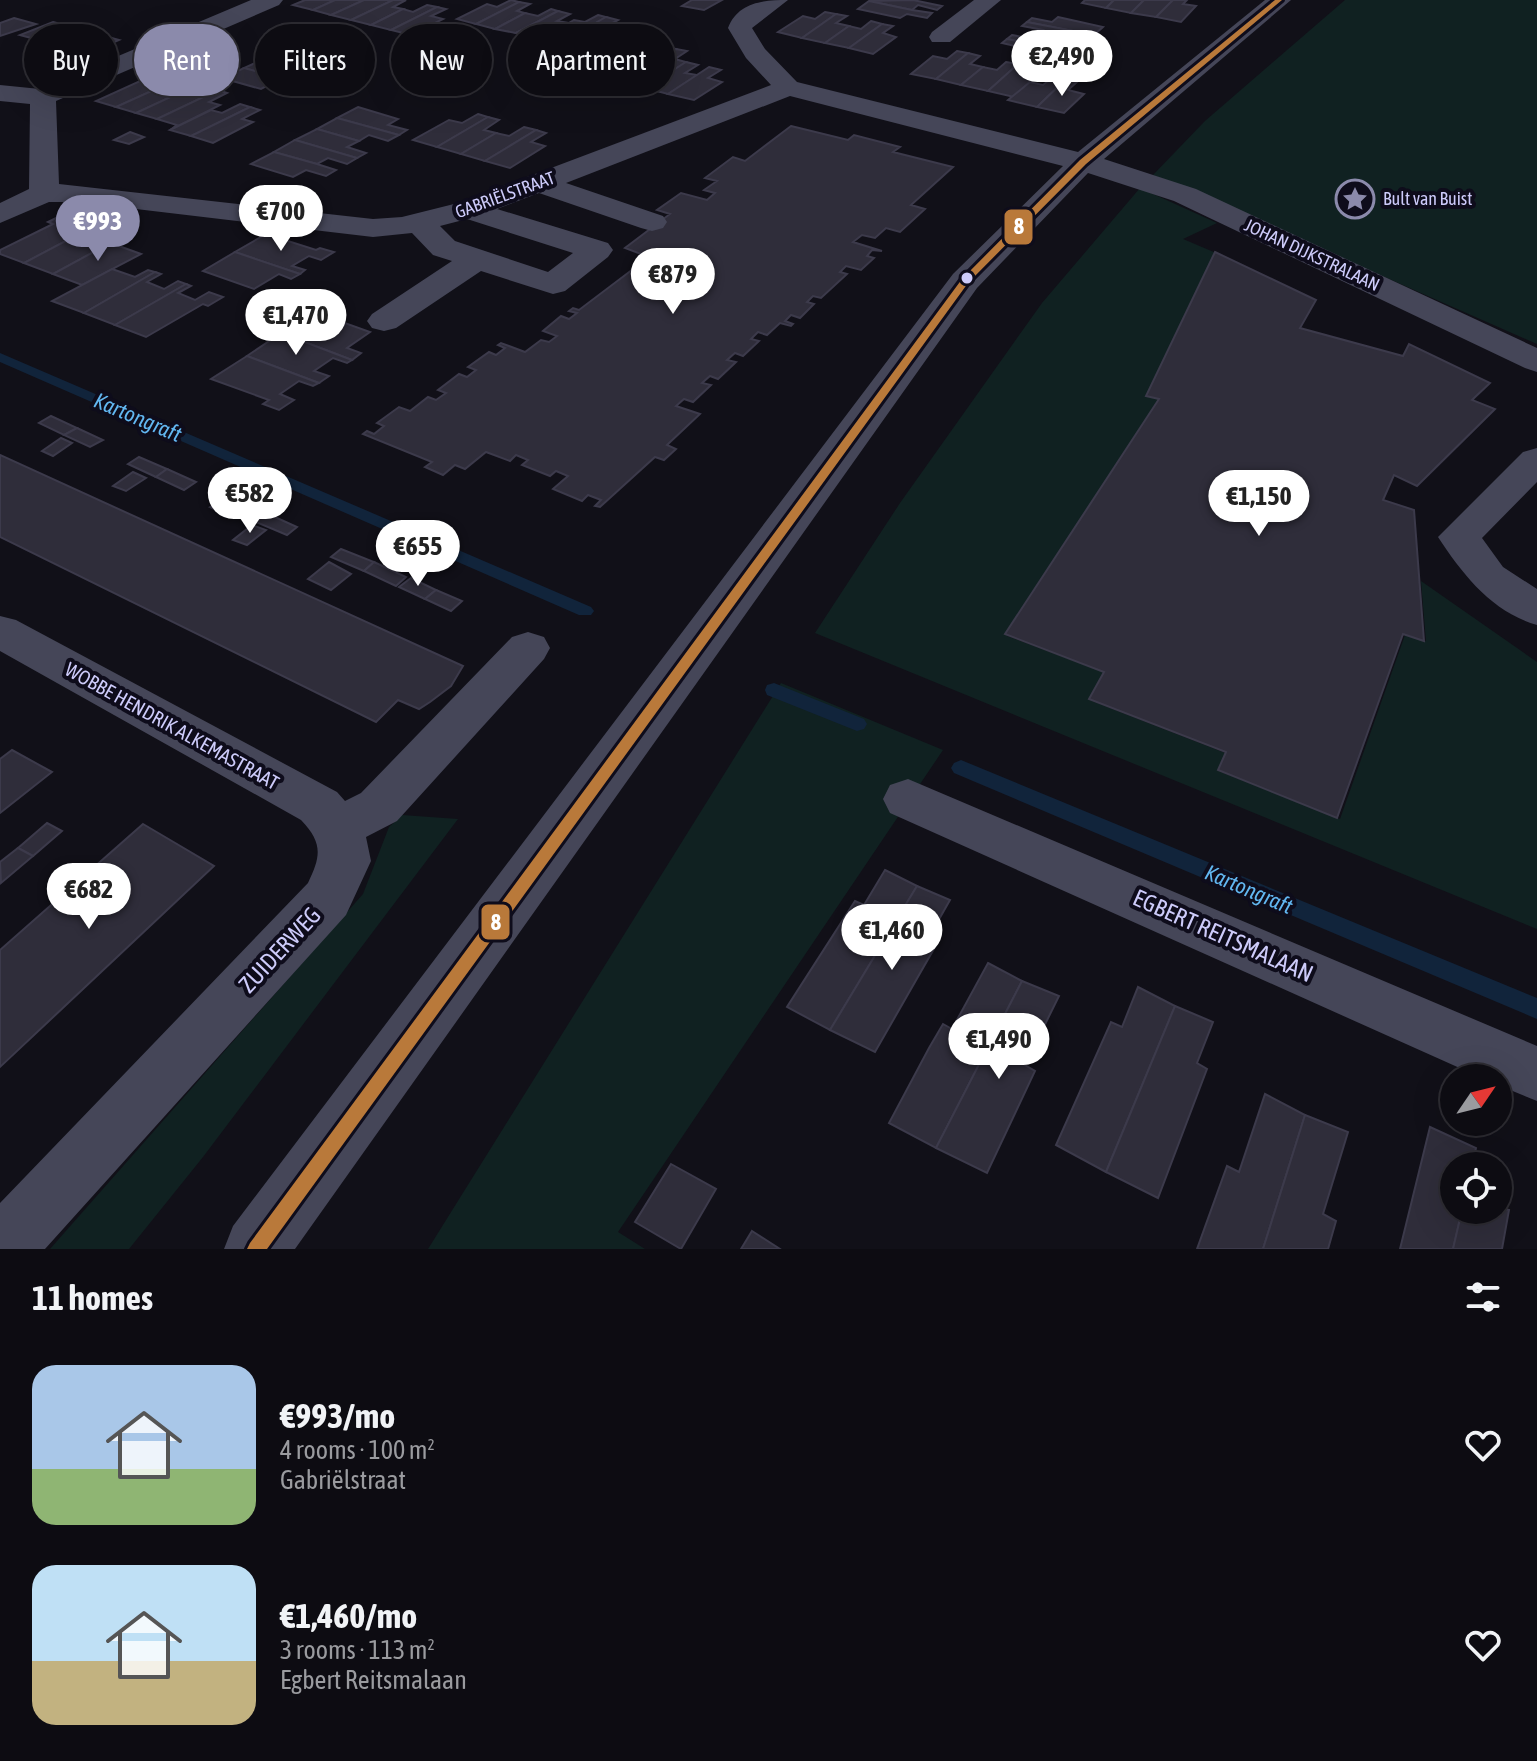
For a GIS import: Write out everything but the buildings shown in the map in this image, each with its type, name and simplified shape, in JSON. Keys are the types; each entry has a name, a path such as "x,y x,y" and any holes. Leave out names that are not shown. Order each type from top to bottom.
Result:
{"street":[{"path":"0,93 43,97 271,0"},
{"path":"776,0 743,20 740,28 755,53 788,88 1083,162"},
{"path":"941,37 989,0"},
{"path":"256,1249 965,281 1083,162 1279,0"},
{"name":"GABRIËLSTRAAT","path":"44,193 77,193 373,228 419,222 468,210 788,88"},
{"path":"0,214 44,193 43,97"},
{"name":"JOHAN DIJKSTRALAAN","path":"1083,162 1185,195 1537,361"},
{"path":"538,183 652,222"},
{"path":"419,222 444,248 553,284 597,250 468,210"},
{"path":"384,321 477,259"},
{"path":"1537,460 1459,537 1488,577 1537,610"},
{"name":"WOBBE HENDRIK ALKEMASTRAAT","path":"0,631 319,806 339,827"},
{"path":"339,827 379,807 528,648"},
{"name":"EGBERT REITSMALAAN","path":"908,799 1537,1074"},
{"name":"ZUIDERWEG","path":"1,1249 327,899 345,861 339,827"}],"shaded area":[{"path":"1345,0 1537,0 1537,344 1153,175 1205,121"},
{"path":"1140,188 1217,223 1183,239 1216,253 1168,388 1007,636 1106,673 1092,701 1228,754 1221,772 1340,819 1405,635 1426,641 1421,581 1537,662 1537,929 815,633 900,503 1042,303"},
{"path":"781,683 943,750 618,1232 645,1249 428,1249"},
{"path":"402,815 458,819 203,1157 129,1249 50,1249 363,894 389,827"}],"waterway":[{"name":"Kartongraft","path":"0,357 585,611"},
{"name":"Kartongraft","path":"774,690 857,724"},
{"name":"Kartongraft","path":"961,768 1537,1009"}],"transit line":[{"name":"8","path":"256,1249 965,281 1083,162 1279,0"}],"place":[{"name":"Bult van Buist","path":"1355,199"}]}
